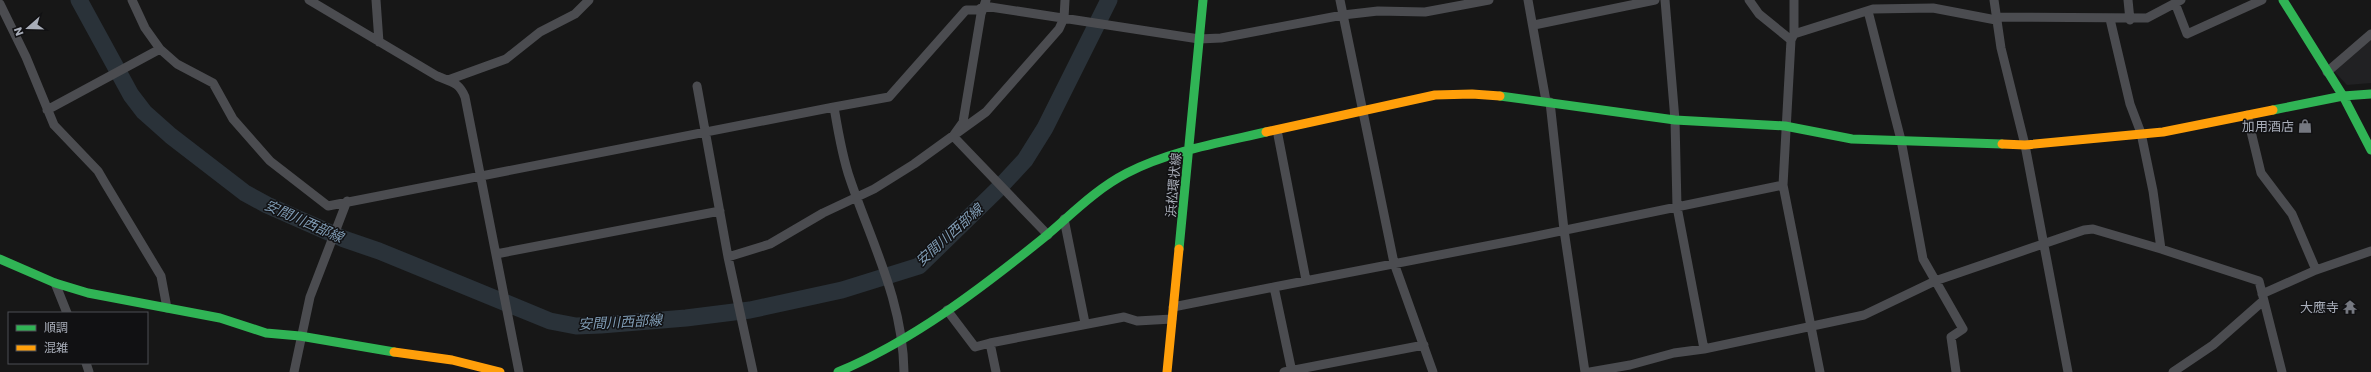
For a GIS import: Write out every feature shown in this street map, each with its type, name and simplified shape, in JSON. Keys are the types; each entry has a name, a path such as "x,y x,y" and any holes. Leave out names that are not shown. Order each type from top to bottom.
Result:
{"street":[{"path":"132,0 145,28 160,50 177,64 213,83 233,119 270,161 328,206 889,96 966,10 978,10 985,3"},
{"path":"309,0 379,42 461,86 465,97 519,372"},
{"path":"376,0 379,42"},
{"path":"448,80 506,59 540,32 575,14 589,0"},
{"path":"728,257 770,244 823,213 857,198 895,177 986,112 1059,28 1064,18 1066,0"},
{"name":"浜松環状線","path":"1167,372 1203,0"},
{"path":"1340,0 1361,110 1394,263 1433,372"},
{"path":"985,3 1097,24 1199,39 1221,38 1343,15 1378,11 1425,12 1489,0"},
{"path":"1528,0 1548,102 1564,230 1585,372"},
{"path":"1534,25 1655,0"},
{"path":"1665,0 1675,120 1677,206 1704,349"},
{"path":"1749,0 1759,14 1792,37"},
{"path":"1794,0 1785,126 1783,185 1820,372"},
{"path":"1994,0 2001,48 2025,144 2068,372"},
{"path":"2128,0 2130,20"},
{"path":"1792,37 1871,7 1933,4 1996,18 2130,20 2147,18 2178,1 2187,34 2262,0"},
{"path":"2283,0 2343,96 2371,150"},
{"path":"953,136 963,122 985,3"},
{"path":"0,4 26,57 47,110 62,136 98,171 154,262 161,276 167,308"},
{"path":"1871,7 1901,140 1923,259 1963,329 1951,337 1956,372"},
{"path":"2110,19 2130,104 2141,133 2157,215 2161,249"},
{"path":"2327,72 2371,34"},
{"path":"47,110 160,50"},
{"path":"697,86 728,257 753,372"},
{"path":"838,372 864,362 903,340 947,310 1048,235 1064,219 1106,185 1132,170 1158,159 1189,149 1361,110 1435,95 1472,94 1548,102 1675,120 1785,126 1852,139 2025,144 2196,127 2247,115 2343,96 2371,94"},
{"path":"834,107 843,157 886,273 890,288 903,340 904,372"},
{"path":"2247,115 2261,173 2292,214 2316,270"},
{"path":"1277,130 1306,280"},
{"path":"953,136 1048,235"},
{"path":"1173,307 1783,185"},
{"path":"294,372 300,336 310,297 347,202"},
{"path":"496,254 720,211"},
{"path":"1064,219 1085,323"},
{"path":"1590,372 1630,365 1674,353 1704,349 1864,315 1935,281 2043,244 2093,229 2161,249 2259,281 2282,372"},
{"path":"2173,372 2213,345 2262,297 2316,270 2371,251"},
{"path":"0,259 55,283 88,293 220,318 266,333 300,336 372,349 452,360 500,372"},
{"path":"55,283 67,312"},
{"path":"1274,287 1289,372 1424,345"},
{"path":"947,310 974,347 990,342 1085,323 1124,317 1137,321 1172,319"},
{"path":"990,342 996,372"}],"shaded area":[{"path":"2371,38 2371,83 2347,85 2333,70"}],"waterway":[{"name":"安間川西部線","path":"79,0 131,95 144,112 171,136 245,193 267,205 344,239 379,251 550,321 576,326 686,318 750,310 842,290 919,266 999,188 1025,160 1045,128 1109,0"}],"traffic: fast":[{"path":"1179,249 1203,0"},
{"path":"2283,0 2343,96 2371,150"},
{"path":"2273,110 2343,96 2371,94"},
{"path":"1500,96 1675,120 1785,126 1852,139 2002,144"},
{"path":"838,372 918,330 969,296 1018,259 1082,204 1104,187 1127,173 1143,165 1177,153 1266,132"},
{"path":"0,259 55,283 88,293 220,318 266,333 300,336 394,352"}],"traffic: slow":[{"path":"1266,132 1435,95 1472,94 1500,96"},
{"path":"2002,144 2025,145 2163,132 2273,110"},
{"path":"1167,372 1179,249"},
{"path":"394,352 452,360 500,372"}],"place":[{"name":"加用酒店","path":"2305,126"},
{"name":"大應寺","path":"2350,307"}]}
